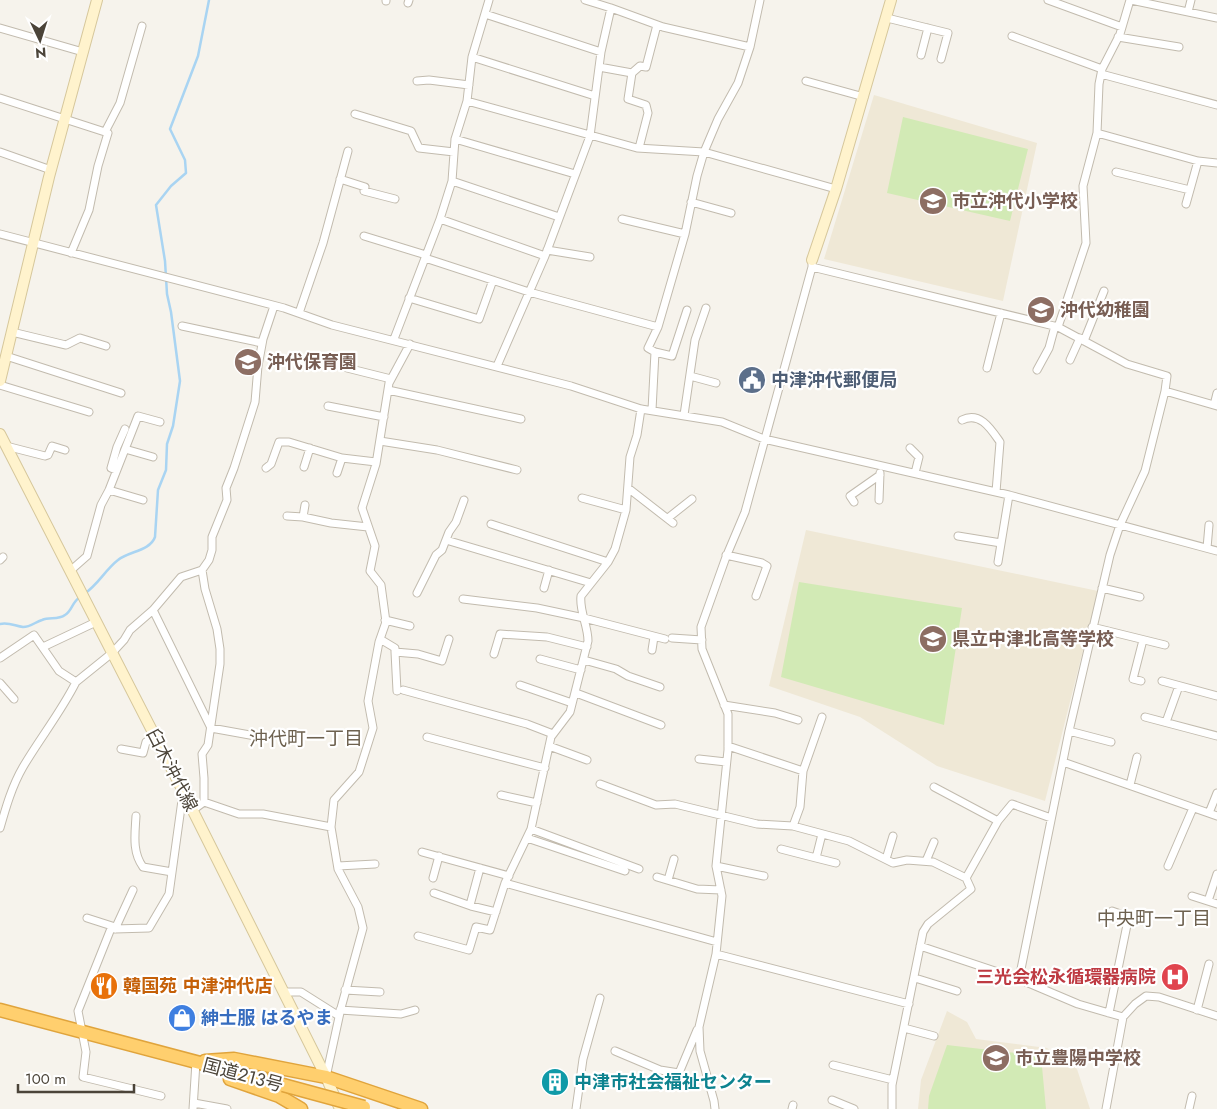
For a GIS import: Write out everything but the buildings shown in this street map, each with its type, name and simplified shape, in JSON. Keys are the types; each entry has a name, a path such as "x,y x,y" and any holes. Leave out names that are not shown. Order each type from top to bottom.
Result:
{"highway":[{"name":"国道213号","path":"0,1010 367,1108"},
{"path":"196,1062 234,1059 326,1077 421,1109"},
{"path":"196,1062 210,1073 279,1096 301,1109"}],"main road":[{"path":"0,383 51,170 97,0"},
{"path":"812,263 864,97 891,0"},
{"name":"臼木沖代線","path":"0,434 193,810 326,1077 340,1109"}],"street":[{"path":"394,339 440,219 452,181 455,139 466,101 472,57 489,0"},
{"path":"585,0 657,25 750,46"},
{"path":"687,310 672,356 655,352 648,348 658,327 685,234 704,152 718,119 738,83 750,46 760,0"},
{"path":"1048,0 1122,27"},
{"path":"1037,370 1049,348 1086,242 1083,186 1097,133 1099,84 1102,71 1118,37 1131,0 1217,18"},
{"path":"1188,12 1191,0"},
{"path":"497,366 546,253 590,136 601,52 611,8"},
{"path":"485,14 601,52"},
{"path":"887,18 948,33 941,59"},
{"path":"639,148 648,113 646,105 628,99 632,72 640,66 646,67 657,25"},
{"path":"105,132 120,102 142,26"},
{"path":"0,28 83,52"},
{"path":"921,55 928,28"},
{"path":"1012,36 1102,71 1217,105"},
{"path":"1118,37 1179,48"},
{"path":"472,57 595,96"},
{"path":"599,67 632,72"},
{"path":"417,81 429,80 469,85"},
{"path":"806,81 864,97"},
{"path":"0,98 108,133 98,166 89,210 71,253"},
{"path":"466,101 639,148 704,152 836,189"},
{"path":"356,114 411,131 419,148 454,152"},
{"path":"1097,133 1198,161 1217,163"},
{"path":"455,139 575,174"},
{"path":"299,313 323,243 348,151"},
{"path":"0,152 51,170"},
{"path":"1186,204 1198,161"},
{"path":"1116,172 1190,190"},
{"path":"340,179 365,187 364,190 395,199"},
{"path":"452,181 559,217"},
{"path":"691,202 731,213"},
{"path":"622,218 685,234"},
{"path":"440,219 546,253 590,257"},
{"path":"0,234 274,306 332,325 394,339 497,366 526,376 571,386 642,409 722,422 764,440 1009,495 1217,551"},
{"path":"364,236 529,292 658,327"},
{"path":"615,1051 660,1070 679,1072 698,1028 716,954 722,896 716,866 728,746 728,714 702,649 701,627 726,555 745,512 812,263 1057,326 1127,364 1166,376 1165,391 1145,471 1120,525 1110,555 1092,627 1062,762 1019,979"},
{"path":"409,298 479,319 492,280"},
{"path":"1070,360 1104,291"},
{"path":"0,828 10,794 22,768 69,696 76,682 124,640 130,630 153,610 181,576 202,570 209,560 212,550 212,537 227,500 226,488 255,402 262,343 274,306"},
{"path":"684,415 696,340 706,308"},
{"path":"986,368 1001,313"},
{"path":"182,326 262,343"},
{"path":"12,332 66,345 80,338 106,346"},
{"path":"326,1077 339,1013 363,928 358,907 338,866 331,827 334,800 358,772 373,728 368,701 385,620 381,585 370,571 375,546 362,508 376,462 388,390 410,344"},
{"path":"652,410 655,352"},
{"path":"6,356 121,393"},
{"path":"347,368 392,379"},
{"path":"690,376 716,383"},
{"path":"0,383 89,412"},
{"path":"388,390 521,419"},
{"path":"1165,391 1216,405 1217,393"},
{"path":"328,406 384,417"},
{"path":"418,936 469,950 476,926 490,930 505,883 531,829 553,734 570,712 576,693 587,647 588,633 580,601 581,596 608,562 615,549 626,510 630,457 642,409"},
{"path":"70,570 87,556 101,505 109,490 138,416 160,422"},
{"path":"962,420 968,417 984,421 1000,442 996,492"},
{"path":"116,470 111,468 125,429"},
{"path":"380,441 437,450 516,470"},
{"path":"266,468 271,464 279,442 289,442 342,458 376,462"},
{"path":"6,446 45,456 48,455 52,446 65,450"},
{"path":"304,467 310,448"},
{"path":"910,448 919,457 915,473"},
{"path":"125,449 153,457"},
{"path":"337,473 342,458"},
{"path":"879,500 880,465"},
{"path":"854,502 850,496 880,475"},
{"path":"628,488 670,521 692,499"},
{"path":"109,490 143,500"},
{"path":"998,562 1009,495"},
{"path":"582,498 626,510"},
{"path":"303,517 305,505"},
{"path":"417,593 436,555 442,550 449,532 465,506"},
{"path":"287,516 368,527"},
{"path":"491,524 608,562"},
{"path":"1207,548 1209,525"},
{"path":"958,536 1001,543"},
{"path":"446,540 591,583"},
{"path":"726,555 762,563 767,566 756,596"},
{"path":"202,570 205,589 217,629 220,649 220,664 211,728 208,744 202,754 204,802"},
{"path":"544,588 549,570"},
{"path":"1102,588 1140,597"},
{"path":"462,599 537,608 668,639 702,640"},
{"path":"153,610 211,728"},
{"path":"385,620 410,626"},
{"path":"42,647 96,622"},
{"path":"1092,627 1165,645"},
{"path":"494,654 500,634 547,637 587,647"},
{"path":"0,658 34,635 59,672 76,682"},
{"path":"652,650 654,636"},
{"path":"380,639 395,648 400,690 527,724 553,734"},
{"path":"395,652 418,654 442,661 449,639"},
{"path":"1141,681 1133,679 1143,640"},
{"path":"540,659 581,670"},
{"path":"584,660 616,669 628,676 660,687"},
{"path":"1162,681 1217,696"},
{"path":"0,683 14,699"},
{"path":"520,685 572,703"},
{"path":"1166,722 1180,686"},
{"path":"576,693 661,725"},
{"path":"724,705 798,720"},
{"path":"1145,716 1217,736"},
{"path":"793,826 800,808 803,771 822,717"},
{"path":"211,728 266,738"},
{"path":"1069,731 1111,742"},
{"path":"121,749 144,753 146,742 155,736"},
{"path":"427,737 546,768"},
{"path":"549,746 587,760"},
{"path":"728,746 803,771"},
{"path":"1130,785 1137,758"},
{"path":"699,759 726,762"},
{"path":"1062,762 1217,816"},
{"path":"600,784 656,804 675,804 757,824 793,826 849,841 893,863 907,860 933,862 966,878 971,889 928,924 923,932 893,1080 892,1109"},
{"path":"934,787 998,821"},
{"path":"87,918 114,927 149,928 168,894 183,791"},
{"path":"1209,813 1217,793"},
{"path":"501,795 537,803"},
{"path":"204,802 239,814 262,814 331,827"},
{"path":"193,810 204,802"},
{"path":"966,878 998,821 1012,804 1051,818"},
{"path":"1168,866 1193,808"},
{"path":"136,816 135,849 140,863 143,867 172,872"},
{"path":"531,829 639,869"},
{"path":"816,858 822,834"},
{"path":"886,859 894,836"},
{"path":"527,838 625,871"},
{"path":"926,861 934,842"},
{"path":"781,849 836,863"},
{"path":"422,852 509,876"},
{"path":"433,878 438,856"},
{"path":"668,880 674,859"},
{"path":"338,866 374,864"},
{"path":"716,866 764,876"},
{"path":"470,905 480,868"},
{"path":"1208,901 1217,874"},
{"path":"657,878 697,888 720,890"},
{"path":"505,883 717,942"},
{"path":"133,890 114,927 78,1010 86,1052 83,1077 161,1096"},
{"path":"434,893 496,912"},
{"path":"1192,896 1217,904"},
{"path":"1109,1013 1128,920 1126,916 1112,911"},
{"path":"920,946 1019,979 1078,1004 1123,1017"},
{"path":"716,954 909,1004"},
{"path":"1198,1010 1209,964"},
{"path":"915,978 957,991"},
{"path":"345,990 380,992"},
{"path":"284,992 301,992 339,1013 401,1014 415,1010"},
{"path":"1106,1109 1123,1017 1135,1004 1146,996 1159,997 1217,1016"},
{"path":"576,1109 583,1058 600,998"},
{"path":"698,1028 700,1051 715,1109"},
{"path":"904,1028 934,1036"},
{"path":"196,1062 194,1106 227,1109"},
{"path":"833,1064 893,1080"},
{"path":"1189,1109 1192,1096"},
{"path":"832,1100 854,1109"}],"shaded area":[{"name":"市立沖代小学校","path":"874,95 1037,143 1003,301 824,259"},
{"name":"県立中津北高等学校","path":"806,530 1098,591 1045,801 937,766 860,717 769,686"},
{"name":"市立豊陽中学校","path":"947,1011 967,1022 976,1039 1047,1048 1077,1069 1090,1109 918,1109 921,1080"}],"green space":[{"path":"903,117 1028,149 1010,221 887,193"},
{"path":"799,582 962,608 944,725 781,677"},
{"path":"947,1045 1041,1056 1046,1109 928,1109 929,1096"}],"waterway":[{"path":"84,594 118,560 149,545 155,537 158,490 166,470 167,444 173,426 180,381 156,205 171,186 186,173 185,160 170,129 198,56 209,0"},
{"path":"0,624 6,623 26,627 45,619 62,617 80,597"}],"place":[{"name":"市立沖代小学校","path":"933,201"},
{"name":"沖代幼稚園","path":"1041,310"},
{"name":"沖代保育園","path":"248,362"},
{"name":"中津沖代郵便局","path":"752,380"},
{"name":"県立中津北高等学校","path":"933,639"},
{"name":"三光会松永循環器病院","path":"1175,977"},
{"name":"韓国苑 中津沖代店","path":"104,986"},
{"name":"紳士服 はるやま","path":"182,1018"},
{"name":"市立豊陽中学校","path":"996,1058"},
{"name":"中津市社会福祉センター","path":"555,1082"}],"district":[{"name":"沖代町一丁目","path":"306,738"},
{"name":"中央町一丁目","path":"1154,918"}]}
